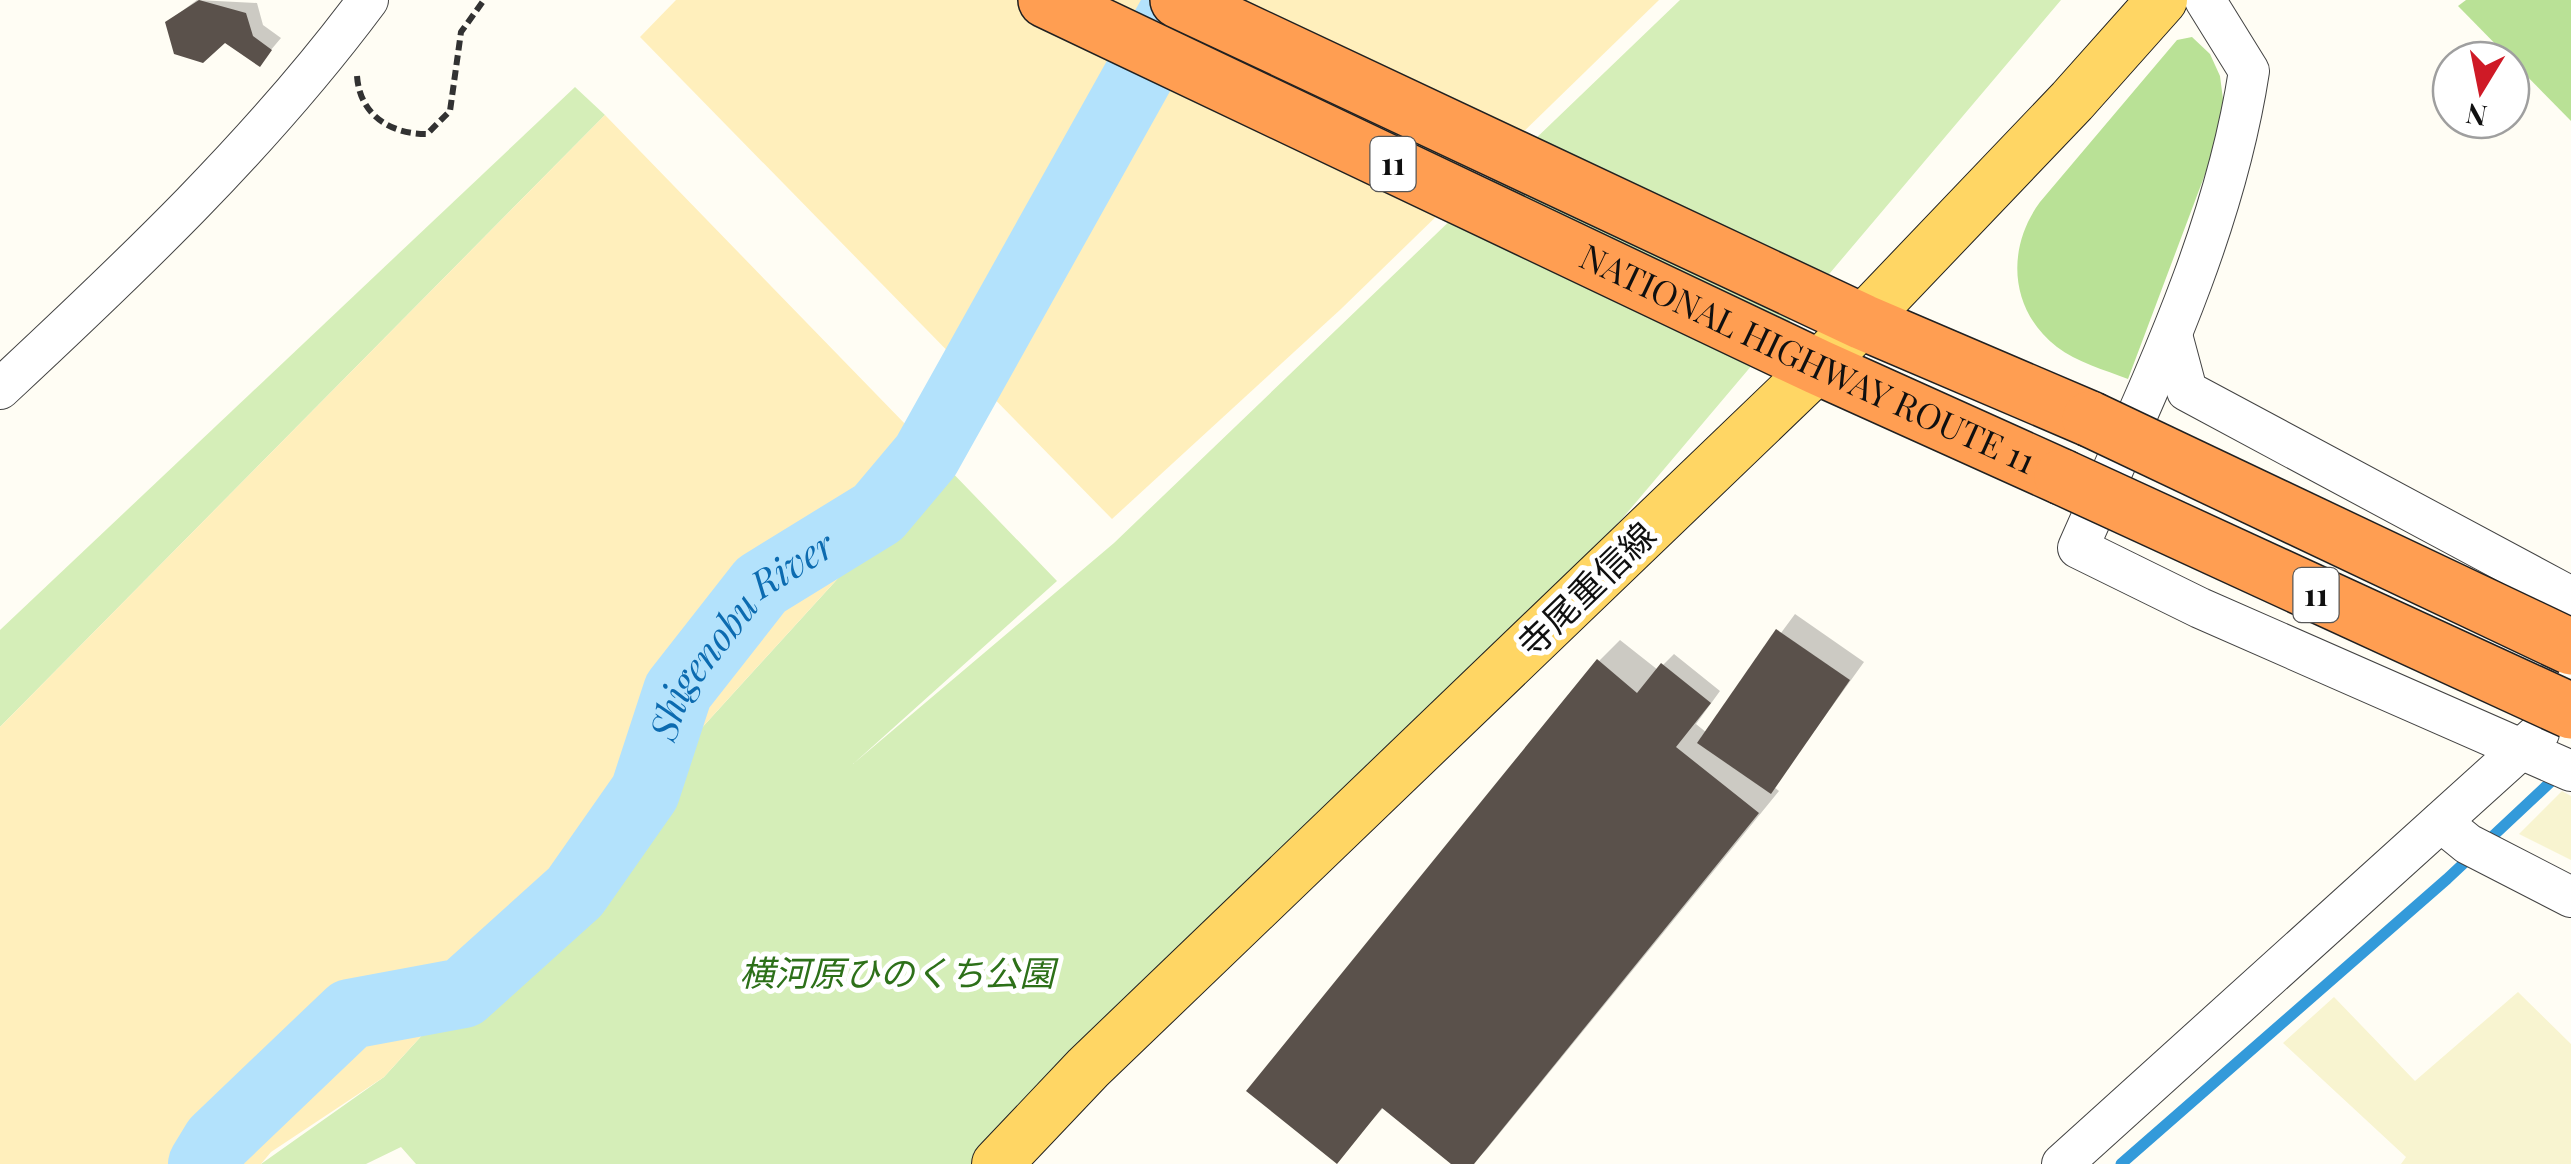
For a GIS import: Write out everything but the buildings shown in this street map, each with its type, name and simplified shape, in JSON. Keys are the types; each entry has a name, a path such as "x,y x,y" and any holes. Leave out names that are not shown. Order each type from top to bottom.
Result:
{"highway":[{"name":"NATIONAL HIGHWAY ROUTE 11","path":"1046,0 1818,368 2571,711"},
{"name":"NATIONAL HIGHWAY ROUTE 11","path":"1178,0 1863,322 2090,419 2571,647"}],"main road":[{"name":"寺尾重信線","path":"997,1164 1088,1068 1818,368 2162,0"}],"street":[{"path":"2205,0 2249,71 2240,125 2207,243 2172,335 2078,548 2200,608 2571,771"},
{"path":"0,390 135,264 225,170 360,10"},
{"path":"2172,335 2187,391 2571,597"},
{"path":"2062,1164 2571,702"},
{"path":"2442,822 2468,844 2571,897"}],"path":[{"path":"360,10 358,86 370,112 387,128 406,134 428,134 450,111 461,32 484,0"}],"shaded area":[{"path":"2562,791 2571,796 2571,860 2519,834"},
{"path":"2518,992 2571,1044 2571,1164 2401,1164 2406,1157 2283,1043 2334,997 2415,1081"}],"green space":[{"name":"横河原ひのくち公園","path":"1680,0 2061,0 1621,520 975,1164 416,1164 401,1147 366,1164 261,1164 384,1077 943,463 1057,581 853,764 1114,543"},
{"path":"2466,0 2571,0 2571,121 2531,80 2531,40 2491,40 2458,6"},
{"path":"2192,37 2210,54 2220,76 2224,107 2207,169 2128,379 2073,357 2041,332 2022,297 2018,258 2029,220 2040,202 2177,40"},
{"path":"575,87 605,115 0,727 0,630"}],"sand":[{"path":"676,0 1659,0 1341,309 1112,519 640,37"},
{"path":"605,115 943,463 384,1077 271,1152 261,1164 0,1164 0,727"}],"waterway":[{"name":"Shigenobu River","path":"203,1164 217,1141 350,1014 463,993 575,892 645,792 678,691 761,585 878,513 926,456 1181,0"},
{"path":"2121,1164 2447,879 2558,775"}]}
